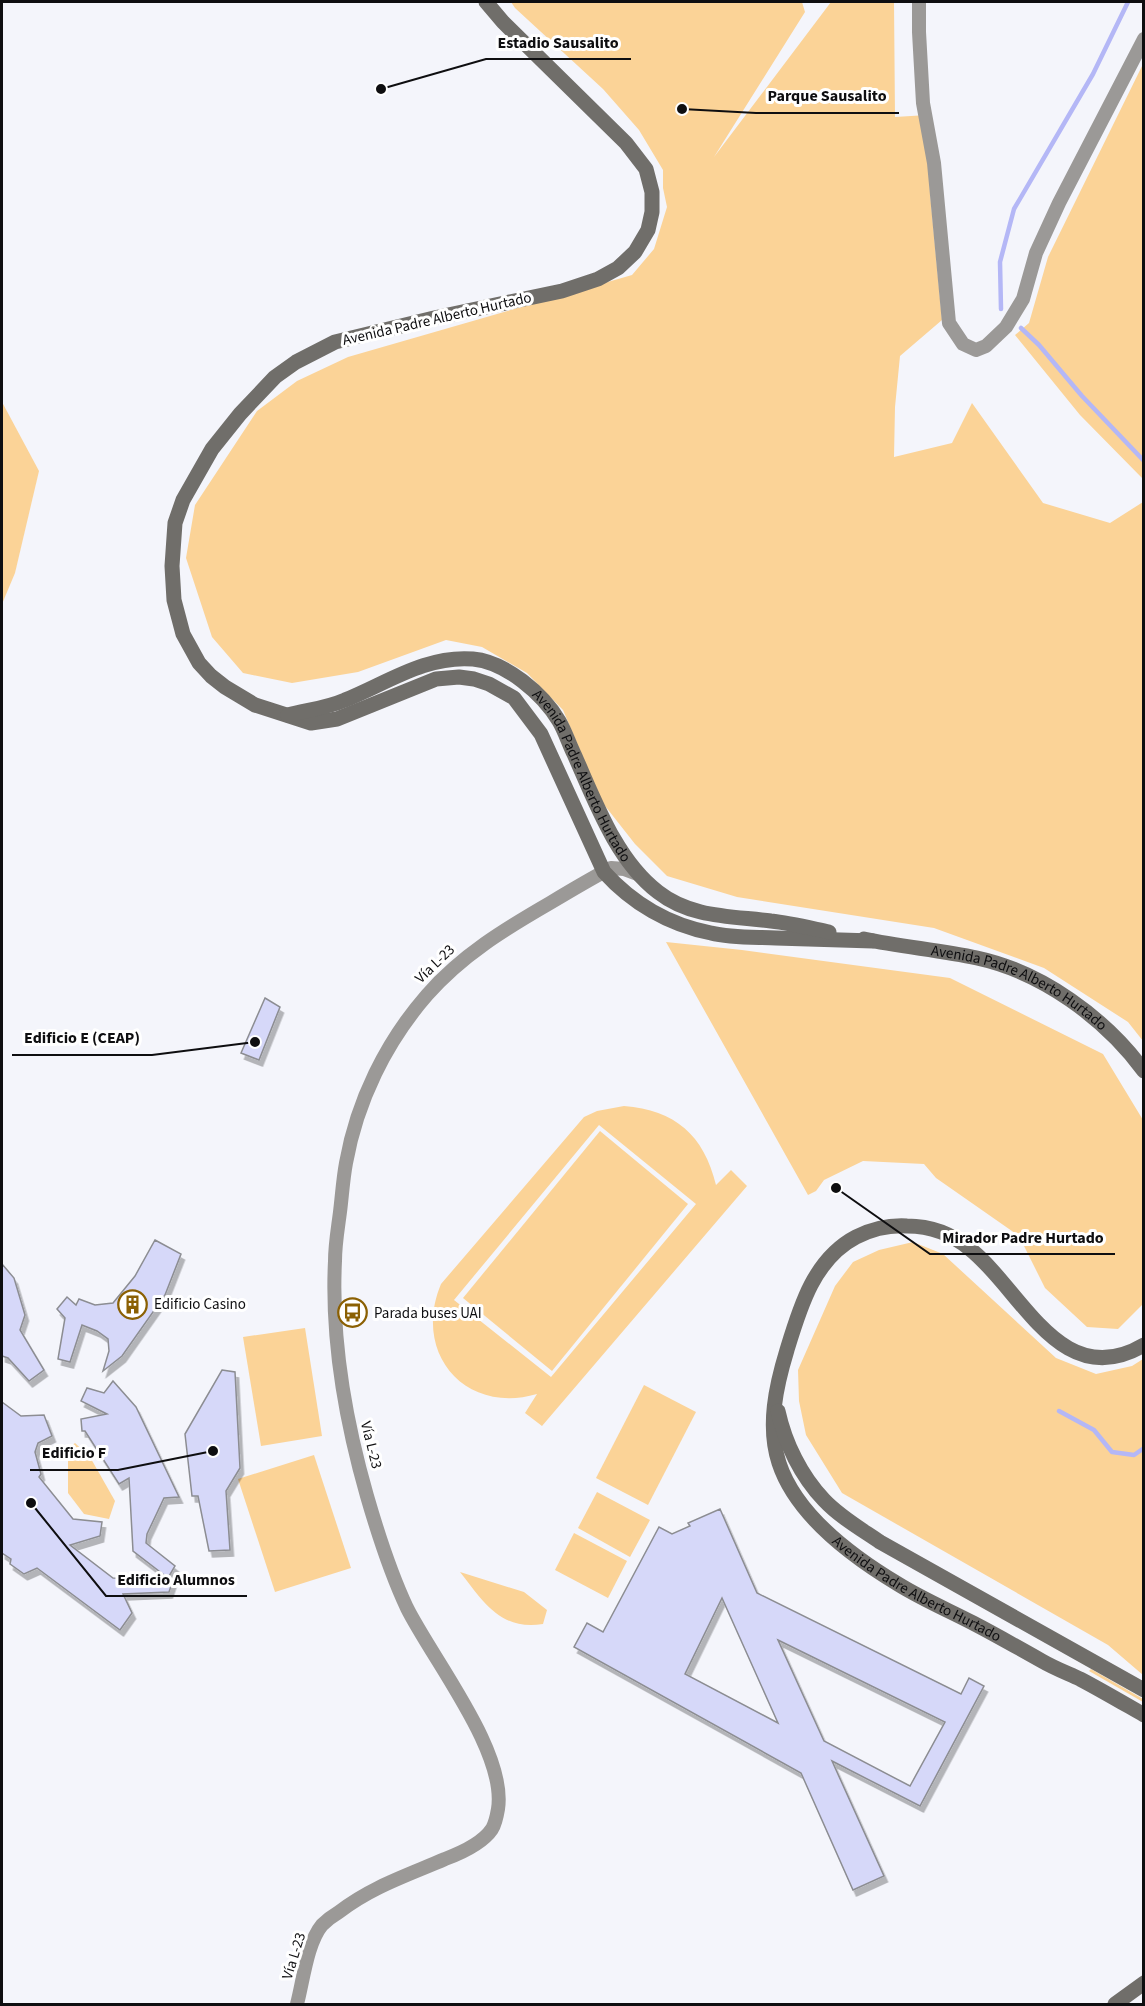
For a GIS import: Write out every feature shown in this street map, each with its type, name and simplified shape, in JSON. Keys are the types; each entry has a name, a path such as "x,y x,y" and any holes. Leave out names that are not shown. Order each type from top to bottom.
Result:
{"main road":[{"name":"Avenida Padre Alberto Hurtado","path":"486,2 503,22 626,143 646,169 652,192 652,212 648,230 635,252 618,268 598,279 562,291 366,333 335,342 296,362 275,377 240,414 212,449 183,500 175,523 172,566 176,614 183,634 199,663 211,676 232,692 255,705 311,723 337,719 436,679 459,677 489,684 514,698 541,734 604,872 641,906 687,927 712,934 873,941"},
{"name":"Avenida Padre Alberto Hurtado","path":"288,714 326,707 423,665 475,659 500,668 529,685 559,721 596,805 616,843 641,876 658,893 677,904 699,912 772,921 873,941 979,958 1019,972 1047,985 1110,1032 1143,1071"},
{"name":"Avenida Padre Alberto Hurtado","path":"1143,1344 1127,1353 1108,1358 1082,1355 1070,1350 1041,1328 981,1258 957,1240 929,1228 885,1227 864,1234 844,1245 833,1254 814,1277 797,1317 781,1372 773,1430 779,1464 793,1491 835,1540 899,1585 1143,1715"},
{"name":"Avenida Padre Alberto Hurtado","path":"776,1396 783,1430 804,1475 825,1501 847,1519 880,1542 1143,1690"},
{"path":"1115,2004 1143,1983"}],"street":[{"path":"919,2 923,103 934,163 949,323 963,344 976,350 986,346 1006,327 1023,299 1036,253 1059,203 1143,39"},
{"path":"604,872 614,860 616,843"},
{"path":"604,872 616,868 641,876"},
{"name":"Vía L-23","path":"297,2004 307,1962 322,1925 358,1898 380,1886 452,1857 480,1841 492,1828 498,1810 499,1791 494,1765 480,1733 408,1610 386,1559 345,1410 335,1320 335,1258 346,1164 351,1141 368,1089 380,1064 409,1017 427,995 452,969 488,940 604,872"}],"shaded area":[{"path":"511,2 802,2 805,12 714,157 831,2 894,2 895,117 927,115 930,193 942,320 900,356 895,407 894,457 952,443 972,403 1043,503 1110,523 1143,502 1143,1041 1128,1022 1044,968 934,928 737,897 667,876 635,844 602,802 563,710 527,673 482,647 446,640 358,672 292,683 243,673 212,637 186,558 195,505 257,411 297,381 348,357 632,275 654,249 667,207 663,188 663,170 639,130 603,89"},
{"path":"1143,64 1143,479 1080,415 1015,335 1029,323 1048,257"},
{"path":"2,402 39,471 15,573 2,604"},
{"path":"666,942 950,978 1103,1054 1143,1120 1143,1304 1118,1329 1087,1327 1045,1288 1019,1236 936,1178 924,1164 863,1161 824,1180 816,1191 808,1195"},
{"path":"624,1106 642,1108 672,1120 685,1128 704,1152 716,1185 731,1170 747,1186 542,1426 525,1413 537,1394 511,1398 488,1395 467,1387 451,1373 440,1355 434,1333 434,1309 441,1284 584,1117 597,1111","holes":["599,1125 696,1204 551,1377 454,1300"]},
{"path":"600,1131 688,1204 552,1371 463,1298"},
{"path":"913,1242 943,1254 1056,1358 1096,1374 1132,1366 1143,1359 1143,1675 1108,1645 842,1493 806,1435 799,1401 798,1370 835,1286 853,1262 879,1250"},
{"path":"305,1328 322,1436 261,1446 243,1337"},
{"path":"644,1385 696,1412 648,1505 596,1478"},
{"path":"75,1443 90,1457 115,1501 109,1519 84,1514 68,1493 68,1449"},
{"path":"314,1455 351,1568 275,1592 238,1479"},
{"path":"597,1492 650,1520 630,1557 578,1528"},
{"path":"574,1533 627,1561 608,1598 555,1570"},
{"path":"460,1572 524,1592 547,1610 543,1624 515,1623 494,1612"},
{"path":"1091,1669 1143,1699 1143,1702 1089,1671"}],"building":[{"path":"265,998 280,1007 259,1060 241,1053"},
{"name":"Edificio Casino","path":"155,1240 181,1254 165,1295 122,1356 103,1371 109,1351 108,1339 97,1331 82,1325 70,1362 58,1359 65,1318 57,1309 67,1297 76,1305 79,1299 95,1305 113,1303 135,1276"},
{"path":"2,1264 14,1278 25,1315 20,1330 44,1370 29,1381 8,1358 2,1356"},
{"path":"222,1370 235,1372 240,1468 226,1491 230,1550 209,1551 198,1496 192,1496 185,1434"},
{"path":"113,1381 136,1407 179,1497 164,1498 147,1534 146,1543 175,1566 168,1578 133,1551 129,1478 119,1484 85,1431 82,1431 81,1419 107,1414 81,1401 87,1388 104,1393"},
{"path":"2,1402 21,1416 44,1415 52,1436 38,1443 35,1452 41,1474 39,1477 73,1519 102,1522 100,1536 70,1545 113,1578 173,1580 169,1592 123,1594 132,1613 120,1630 37,1568 24,1574 10,1564 11,1559 2,1553"},
{"path":"720,1509 757,1593 961,1694 969,1678 984,1686 920,1806 832,1761 884,1876 853,1890 801,1773 574,1647 587,1623 603,1632 659,1527 672,1534 690,1526 688,1523","holes":["722,1598 778,1723 685,1674","778,1640 945,1722 910,1786 824,1741"]}],"waterway":[{"path":"1001,309 1000,262 1014,209 1093,74 1128,2"},
{"path":"1021,328 1144,461"},
{"path":"1059,1411 1094,1430 1112,1452 1134,1455 1144,1448"}],"place":[{"name":"Estadio Sausalito","path":"381,89"},
{"name":"Parque Sausalito","path":"682,109"},
{"name":"Edificio E (CEAP)","path":"255,1042"},
{"name":"Mirador Padre Hurtado","path":"836,1188"},
{"name":"Edificio Casino","path":"133,1304"},
{"name":"Parada buses UAI","path":"353,1313"},
{"name":"Edificio F","path":"213,1451"},
{"name":"Edificio Alumnos","path":"31,1503"}]}
